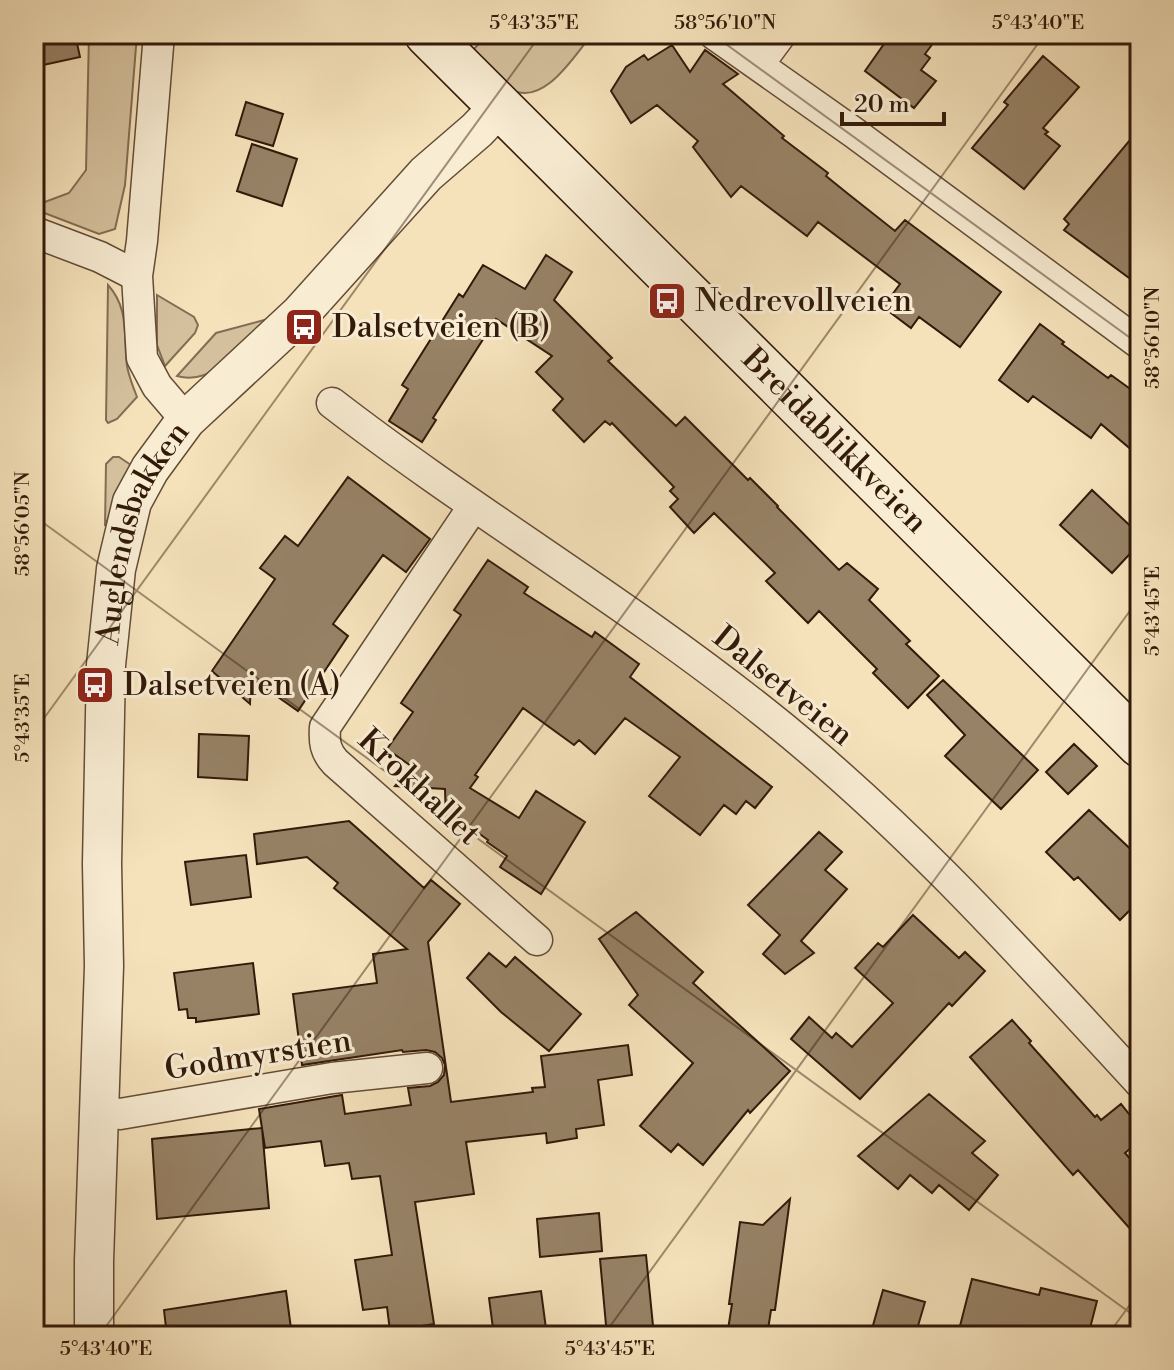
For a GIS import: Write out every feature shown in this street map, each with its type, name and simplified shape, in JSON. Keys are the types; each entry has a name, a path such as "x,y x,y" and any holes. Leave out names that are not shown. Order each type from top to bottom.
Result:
{"main road":[{"name":"Breidablikkveien","path":"427,34 1140,745"}],"street":[{"path":"159,34 137,276 142,358 157,386 186,420"},
{"path":"714,34 853,132 1140,344"},
{"path":"758,65 781,34"},
{"name":"Auglendsbakken","path":"94,1336 104,966 105,693 116,569 132,502 150,469 186,420 300,314 426,174 499,107"},
{"path":"34,232 100,257 137,276"},
{"name":"Dalsetveien","path":"332,403 473,507 627,610 767,713 935,863 1039,971 1140,1083"},
{"name":"Krokhallet","path":"473,507 325,727 324,740 327,753 335,762 537,940"},
{"name":"Godmyrstien","path":"99,1111 120,1114 332,1078 427,1068"}],"shaded area":[{"path":"89,34 137,34 125,185 115,229 99,234 34,209 34,206 69,193 86,170"},
{"path":"488,34 592,34 556,77 534,92 521,93 504,84 473,50"},
{"path":"108,285 123,314 127,366 137,397 117,419 108,423 106,420"},
{"path":"157,295 194,317 198,325 195,333 165,366 157,345"},
{"path":"268,319 217,369 191,378 177,376 216,333"},
{"path":"113,457 119,457 131,465 105,526 106,464"}],"building":[{"path":"34,34 75,34 80,57 34,67"},
{"path":"891,34 940,34 925,54 930,58 921,70 936,81 914,108 865,71"},
{"path":"672,45 690,72 705,50 738,74 723,84 784,136 782,138 828,173 826,176 895,231 905,220 1001,292 960,347 919,317 911,328 883,307 900,284 818,222 807,236 741,186 731,197 693,147 698,141 657,105 631,123 611,91 626,67 644,55 648,60"},
{"path":"1043,56 1079,87 1043,128 1048,132 1045,134 1060,146 1024,189 972,148 1008,105 1004,102"},
{"path":"246,102 283,114 273,146 236,135"},
{"path":"1140,128 1140,286 1064,230 1069,224 1064,219"},
{"path":"252,144 297,159 282,206 237,191"},
{"path":"546,255 572,272 554,300 612,358 608,361 676,426 685,417 748,480 750,478 839,570 847,563 878,589 869,600 910,641 906,644 939,676 908,708 873,673 877,669 819,611 808,623 766,581 775,573 714,513 694,533 670,507 678,499 670,491 674,487 612,423 610,425 605,421 584,442 553,410 563,399 536,372 552,356 496,319 433,418 436,420 422,442 389,421 408,389 402,385 459,294 463,297 483,265 525,289"},
{"path":"1040,324 1108,378 1111,375 1140,396 1140,457 1101,424 1091,438 1033,396 1028,402 999,380"},
{"path":"348,477 430,539 406,572 383,555 333,624 348,636 298,711 251,678 250,704 212,671 275,579 260,568 285,536 298,546"},
{"path":"1092,490 1140,535 1140,543 1112,573 1060,525"},
{"path":"488,560 528,587 524,593 592,637 595,632 639,664 630,677 772,787 755,808 746,801 736,814 724,805 700,835 649,796 680,757 625,718 595,754 579,740 574,745 523,708 475,775 478,777 470,788 519,818 536,791 585,822 541,894 500,867 507,856 488,840 452,814 446,822 445,789 395,786 411,766 387,749 413,712 401,703 461,615 454,610"},
{"path":"943,680 1038,770 1001,809 945,756 965,735 927,695"},
{"path":"199,734 249,736 247,780 198,777"},
{"path":"1074,744 1097,766 1068,794 1046,772"},
{"path":"1089,810 1140,858 1140,900 1120,920 1078,877 1074,880 1046,852"},
{"path":"349,821 424,888 431,880 460,904 428,942 451,1102 533,1092 532,1088 545,1087 541,1056 628,1045 632,1075 598,1080 604,1125 576,1129 577,1138 547,1143 546,1133 466,1142 474,1194 415,1202 434,1324 390,1331 387,1307 363,1310 355,1260 392,1255 380,1176 352,1179 349,1163 325,1166 321,1141 265,1148 259,1109 342,1095 345,1114 411,1105 408,1088 430,1086 444,1075 442,1058 426,1050 402,1050 302,1065 293,994 377,983 373,954 407,949 334,888 338,883 307,857 257,864 254,834"},
{"path":"819,832 842,852 825,870 847,889 801,941 814,953 785,974 763,954 780,935 748,905"},
{"path":"246,855 251,897 191,905 185,862"},
{"path":"636,912 703,972 693,983 790,1071 750,1113 748,1110 703,1165 678,1144 671,1152 640,1126 693,1063 629,1005 638,995 599,939"},
{"path":"913,915 959,958 965,952 985,971 952,1006 949,1003 860,1099 791,1039 809,1017 832,1038 836,1033 852,1047 893,1003 855,968 878,943 883,947"},
{"path":"489,953 506,967 515,957 581,1014 549,1051 501,1012 467,978"},
{"path":"253,963 259,1014 196,1022 196,1018 188,1018 187,1009 179,1010 174,973"},
{"path":"1012,1020 1095,1117 1097,1115 1101,1120 1121,1104 1140,1128 1140,1140 1125,1153 1140,1170 1140,1240 1078,1170 1073,1175 970,1057"},
{"path":"929,1094 985,1141 972,1153 998,1175 969,1210 939,1185 932,1193 910,1175 898,1189 858,1156"},
{"path":"262,1128 269,1208 157,1219 152,1139"},
{"path":"790,1199 775,1310 771,1310 767,1336 727,1336 740,1222 763,1225"},
{"path":"599,1213 602,1251 540,1257 537,1219"},
{"path":"646,1255 654,1336 607,1336 600,1259"},
{"path":"972,1279 1039,1295 1041,1288 1097,1301 1088,1336 1000,1336 960,1326"},
{"path":"883,1290 925,1302 915,1336 870,1336"},
{"path":"286,1291 292,1336 167,1336 164,1310"},
{"path":"541,1291 547,1336 494,1336 489,1298"}],"place":[{"name":"Nedrevollveien","path":"667,301"},
{"name":"Dalsetveien (B)","path":"304,327"},
{"name":"Dalsetveien (A)","path":"95,685"}]}
